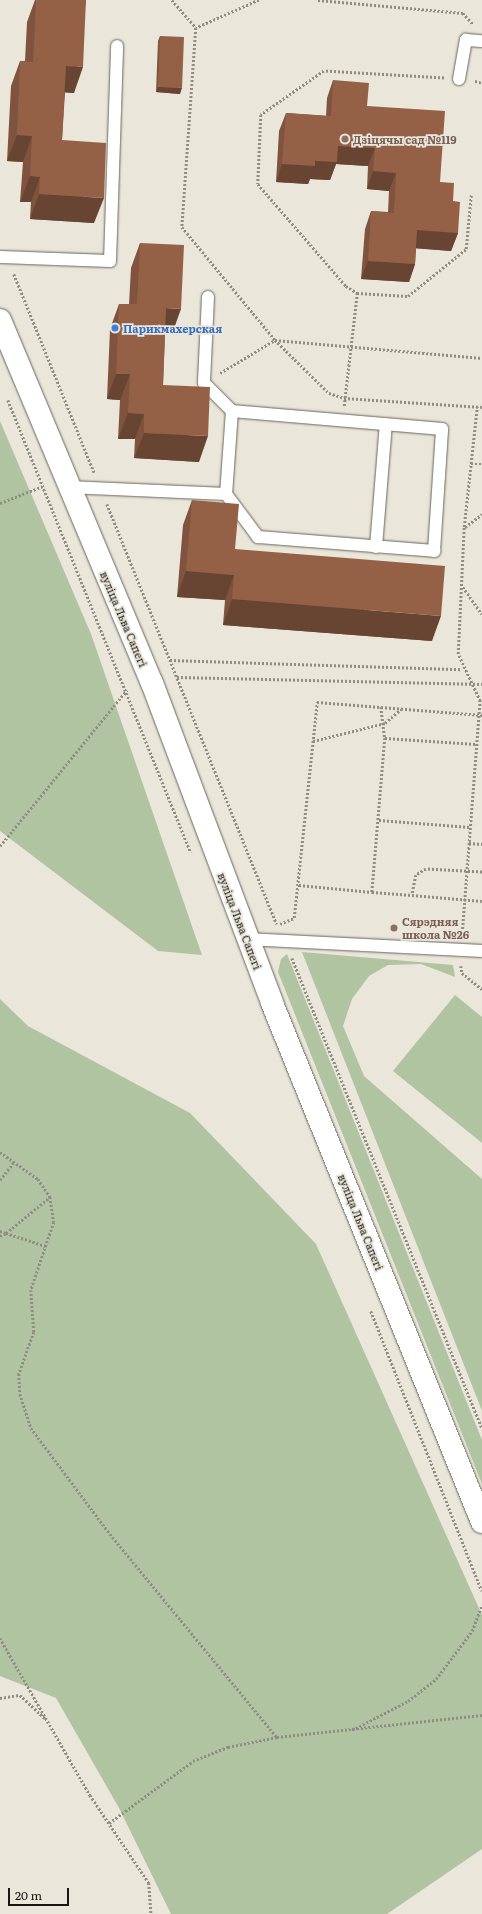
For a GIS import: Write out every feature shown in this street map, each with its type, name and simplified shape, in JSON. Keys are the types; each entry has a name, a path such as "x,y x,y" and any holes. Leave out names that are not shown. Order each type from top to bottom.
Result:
{"street":[{"name":"вуліца Льва Сапегі","path":"0,320 68,487 152,683 246,939 482,1522"}],"lane":[{"path":"459,79 466,40 480,35"},
{"path":"4,258 110,261 117,46"},
{"path":"208,297 204,383 232,411 442,429 434,551 258,537 226,494 232,411"},
{"path":"376,547 386,424"},
{"path":"68,487 102,491 226,494"},
{"path":"246,939 482,951"}],"path":[{"path":"172,0 196,28 182,227 275,340 329,393 344,398 482,407"},
{"path":"196,28 259,0"},
{"path":"318,0 464,13 480,35"},
{"path":"471,195 466,249 408,296 357,293 346,286 258,184 262,115 324,71 459,79 482,83"},
{"path":"4,258 102,491 277,924 352,1101 482,1428"},
{"path":"343,420 344,398 357,293"},
{"path":"204,383 275,340 482,358"},
{"path":"477,407 464,527 463,587 458,654 462,669 473,684 480,701 461,949 462,973 482,989"},
{"path":"471,464 482,464"},
{"path":"0,503 43,486"},
{"path":"464,527 482,514"},
{"path":"463,587 482,614"},
{"path":"170,660 462,669"},
{"path":"177,677 482,684"},
{"path":"0,846 127,690"},
{"path":"277,924 294,918 317,702 480,715"},
{"path":"372,892 385,738 381,707"},
{"path":"313,741 384,723 401,709"},
{"path":"385,738 476,744"},
{"path":"379,820 470,827"},
{"path":"469,843 482,844"},
{"path":"412,895 416,875 426,868 482,872"},
{"path":"298,885 482,901"},
{"path":"0,1152 38,1179 50,1197 54,1222 31,1290 34,1332 19,1374 20,1394 31,1428 110,1534 277,1736"},
{"path":"0,1180 14,1162"},
{"path":"0,1236 6,1233 50,1197"},
{"path":"0,1231 46,1246"},
{"path":"350,1732 408,1701 436,1680 472,1631 482,1604"},
{"path":"0,1638 109,1823 149,1883 151,1914"},
{"path":"0,1698 20,1695 47,1720"},
{"path":"109,1823 192,1761 228,1747 277,1736 350,1732 482,1715"}],"green space":[{"path":"0,421 91,634 202,955 158,951 0,831"},
{"path":"302,952 453,965 455,977 421,964 388,965 369,976 352,999 343,1026 364,1076 482,1179 482,1411"},
{"path":"287,954 482,1440 482,1484 278,972 281,959"},
{"path":"455,995 482,1017 482,1143 393,1071"},
{"path":"0,999 28,1026 190,1113 316,1244 482,1615 482,1849 387,1914 171,1914 119,1808 56,1698 0,1676"}],"building":[{"path":"36,0 86,0 83,67 66,66 62,140 106,143 104,198 39,194 40,177 30,176 32,136 17,135 20,61 33,62"},
{"path":"160,36 184,37 182,88 158,87"},
{"path":"333,80 369,83 367,106 445,111 440,182 454,183 453,201 460,202 458,233 417,230 415,264 368,261 371,211 394,213 396,173 373,171 375,148 338,146 337,162 315,161 315,166 282,164 286,113 331,116"},
{"path":"140,243 184,245 181,309 166,308 163,385 210,387 208,436 144,433 144,414 128,413 130,374 116,374 119,304 137,304"},
{"path":"192,500 239,504 235,549 445,566 441,616 232,599 234,575 186,571"}],"place":[{"name":"Дзіцячы сад №119","path":"345,139"},
{"name":"Парикмахерская","path":"115,328"},
{"name":"Сярэдняя школа №26","path":"394,928"}]}
